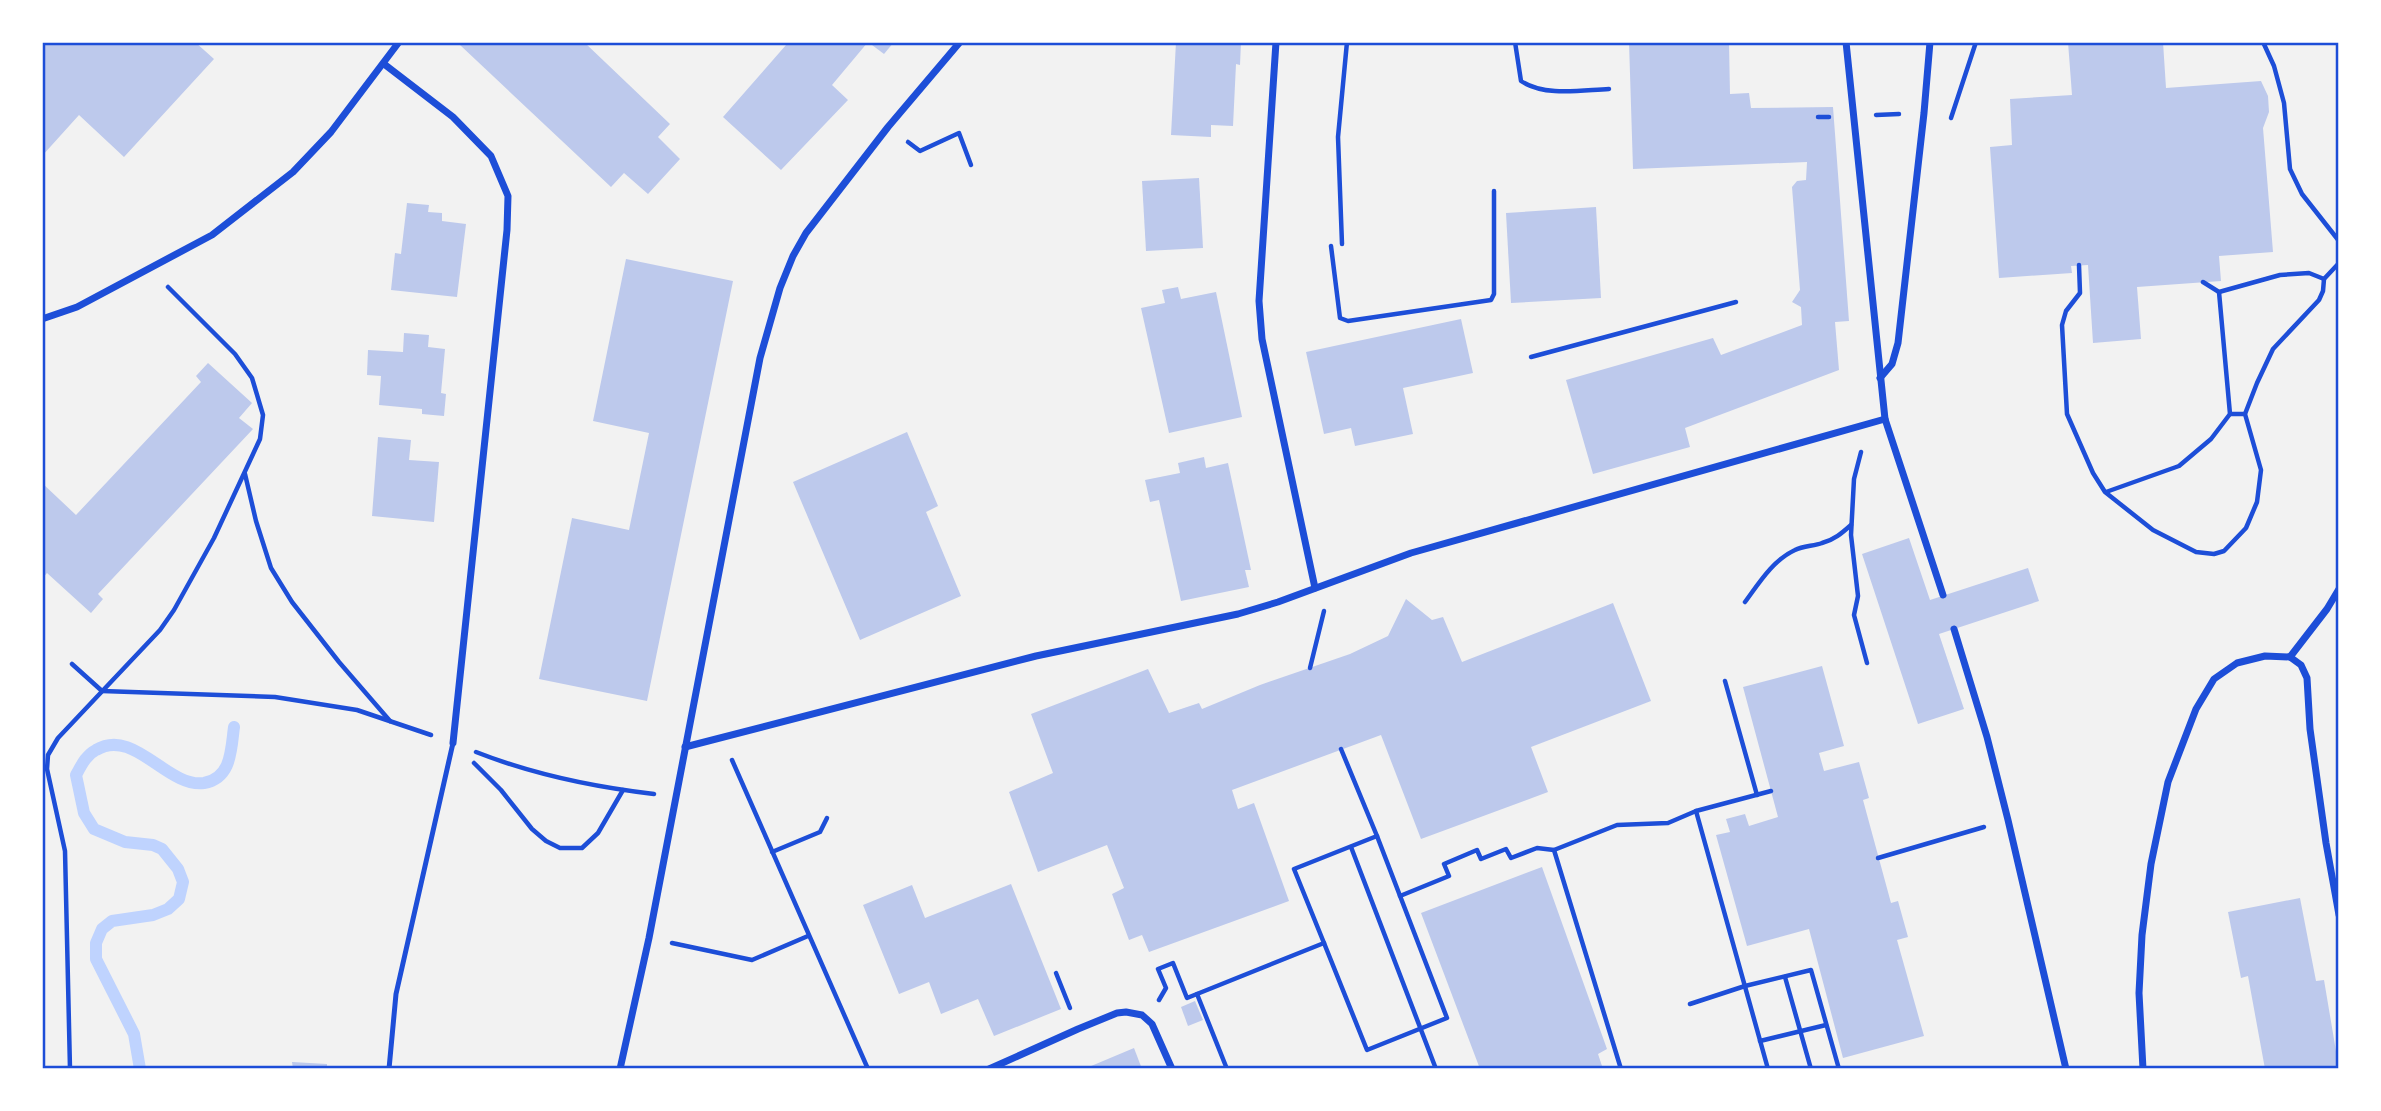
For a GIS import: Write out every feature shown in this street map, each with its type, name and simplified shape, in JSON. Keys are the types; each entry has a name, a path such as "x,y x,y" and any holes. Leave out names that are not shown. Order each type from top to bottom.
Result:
{"street":[{"path":"42,319 77,307 212,235 293,172 331,132 398,42"},
{"path":"620,1069 649,938 760,358 780,288 793,256 822,211 960,42"},
{"path":"1276,42 1259,301 1262,339 1315,588"},
{"path":"1846,42 1885,419 1943,595"},
{"path":"1880,378 1892,364 1898,343 1930,42"},
{"path":"383,64 453,117 491,156 508,195 507,230 453,743"},
{"path":"685,747 1035,656 1238,614 1411,553 1885,419"},
{"path":"2290,657 2339,589"},
{"path":"1954,629 1987,737 2066,1069"},
{"path":"2143,1069 2139,993 2142,935 2151,864 2168,782 2196,709 2214,680 2237,663 2265,656 2290,657 2301,665 2307,678 2310,729 2339,915"},
{"path":"989,1069 1078,1029 1126,1012 1142,1015 1156,1030 1172,1069"}],"lane":[{"path":"389,1069 396,994 453,743"}],"path":[{"path":"1342,244 1338,137 1347,42"},
{"path":"1515,42 1521,81 1530,87 1551,90 1609,89"},
{"path":"2263,42 2274,66 2284,103 2290,169 2302,194 2339,241"},
{"path":"920,151 958,133 971,165"},
{"path":"1331,246 1340,318 1348,321 1491,300 1494,294 1494,191"},
{"path":"2079,265 2080,293 2066,311 2062,325 2067,414 2093,473 2105,492 2153,530 2196,552 2214,554 2224,551 2246,528 2257,502 2261,470 2245,414 2273,349 2319,300 2324,279 2339,263"},
{"path":"70,1069 65,851 47,769 48,755 58,738 160,630 174,610 214,538 245,472 260,439 263,415 252,378 235,354 150,270"},
{"path":"2203,282 2219,292 2280,275 2309,272 2324,279"},
{"path":"2105,492 2179,466 2211,439 2230,414 2219,292"},
{"path":"1531,357 1736,302"},
{"path":"2230,414 2245,414"},
{"path":"1867,663 1854,615 1858,596 1851,525 1854,479 1869,424"},
{"path":"245,472 256,522 271,568 292,602 391,722"},
{"path":"1745,602 1778,561 1796,549 1825,543 1851,525"},
{"path":"1310,668 1325,614 1315,588"},
{"path":"72,664 102,691 275,697 357,710 499,761 622,790 676,796"},
{"path":"1725,681 1756,794"},
{"path":"722,737 868,1069"},
{"path":"453,743 501,790 532,829 560,848 582,848 598,833 622,790"},
{"path":"1341,749 1377,836 1447,1018 1367,1051 1294,869 1377,836"},
{"path":"1400,896 1449,876 1444,864 1477,850 1481,859 1506,849 1511,858 1537,848 1555,850 1617,825 1668,823 1696,811 1771,791"},
{"path":"1696,811 1768,1069"},
{"path":"772,852 820,832 827,818"},
{"path":"1878,858 2008,820"},
{"path":"1351,847 1436,1069"},
{"path":"1555,850 1622,1069"},
{"path":"683,946 752,961 808,936"},
{"path":"1166,988 1158,969 1173,963 1187,998 1324,943"},
{"path":"1690,1004 1745,986 1811,970 1839,1069"},
{"path":"1056,973 1078,1029"},
{"path":"1785,977 1811,1069"},
{"path":"1197,995 1227,1069"},
{"path":"1760,1041 1826,1025"}],"building":[{"path":"42,42 195,42 214,59 124,157 79,115 42,156"},
{"path":"463,42 584,42 670,124 658,137 680,159 648,194 624,173 611,187 460,45"},
{"path":"783,42 868,42 832,85 848,100 781,170 723,117 786,45"},
{"path":"868,42 894,42 884,54"},
{"path":"1176,42 1241,42 1240,65 1236,64 1233,126 1211,125 1211,137 1171,135"},
{"path":"1629,42 1729,42 1730,94 1749,93 1751,108 1833,107 1849,321 1835,322 1839,370 1685,428 1690,447 1593,474 1566,380 1713,338 1721,355 1802,325 1801,307 1792,302 1800,290 1792,187 1797,181 1806,180 1807,162 1633,169"},
{"path":"2068,42 2163,42 2166,88 2261,81 2268,96 2269,112 2263,128 2273,252 2219,256 2221,281 2137,287 2141,339 2093,343 2088,265 2071,266 2072,273 1999,278 1990,147 2012,145 2010,99 2072,95"},
{"path":"1199,178 1203,248 1146,251 1142,181"},
{"path":"407,203 429,205 428,212 442,213 442,221 466,224 457,297 391,290 395,253 401,254"},
{"path":"1596,207 1601,298 1511,303 1506,213"},
{"path":"626,259 733,281 647,701 539,679 572,518 629,530 649,433 593,421"},
{"path":"1178,287 1181,299 1216,292 1242,417 1169,433 1141,308 1165,303 1162,290"},
{"path":"1461,319 1473,373 1403,388 1413,434 1355,446 1351,428 1324,434 1306,352"},
{"path":"404,333 429,335 428,347 445,349 441,393 446,394 444,416 422,414 422,409 379,405 381,376 367,375 368,350 403,352"},
{"path":"208,363 252,403 239,418 253,429 98,594 103,599 91,613 47,573 42,579 42,483 76,515 201,382 196,376"},
{"path":"907,432 938,506 926,512 961,596 860,640 793,482"},
{"path":"378,437 411,440 409,460 439,462 434,522 372,516"},
{"path":"1204,457 1206,468 1228,463 1251,570 1245,570 1249,587 1181,601 1159,500 1150,502 1145,480 1180,473 1178,463"},
{"path":"1909,538 1930,600 2028,568 2039,601 1939,634 1964,709 1918,724 1862,554"},
{"path":"1406,599 1432,620 1443,617 1462,662 1613,603 1651,701 1531,747 1548,792 1421,839 1381,735 1232,790 1238,809 1254,803 1289,901 1149,952 1142,935 1129,940 1112,894 1124,888 1107,845 1038,872 1009,792 1053,773 1031,714 1148,669 1169,713 1199,703 1202,709 1260,685 1350,654 1388,636"},
{"path":"1822,666 1844,746 1819,753 1824,771 1859,762 1869,798 1863,800 1891,903 1898,901 1908,937 1897,940 1924,1036 1843,1058 1809,929 1747,946 1716,835 1730,832 1726,819 1745,814 1749,826 1778,817 1743,687"},
{"path":"1542,867 1607,1049 1598,1054 1603,1069 1480,1069 1421,913"},
{"path":"1011,884 1061,1009 994,1036 978,999 941,1014 929,982 899,994 863,905 912,885 925,918"},
{"path":"2300,898 2316,981 2324,980 2339,1069 2265,1069 2248,976 2241,978 2228,912"},
{"path":"1195,1001 1203,1020 1188,1026 1181,1007"},
{"path":"1134,1048 1142,1069 1084,1069"},
{"path":"292,1062 327,1064 327,1069 293,1069"}],"waterway":[{"path":"140,1069 134,1034 96,959 96,943 102,929 112,921 153,915 168,909 179,899 183,882 178,869 162,849 153,845 125,842 94,829 84,813 76,775 89,755 110,745 124,746 137,752 177,777 204,783 213,780 225,769 231,753 234,727"}]}
